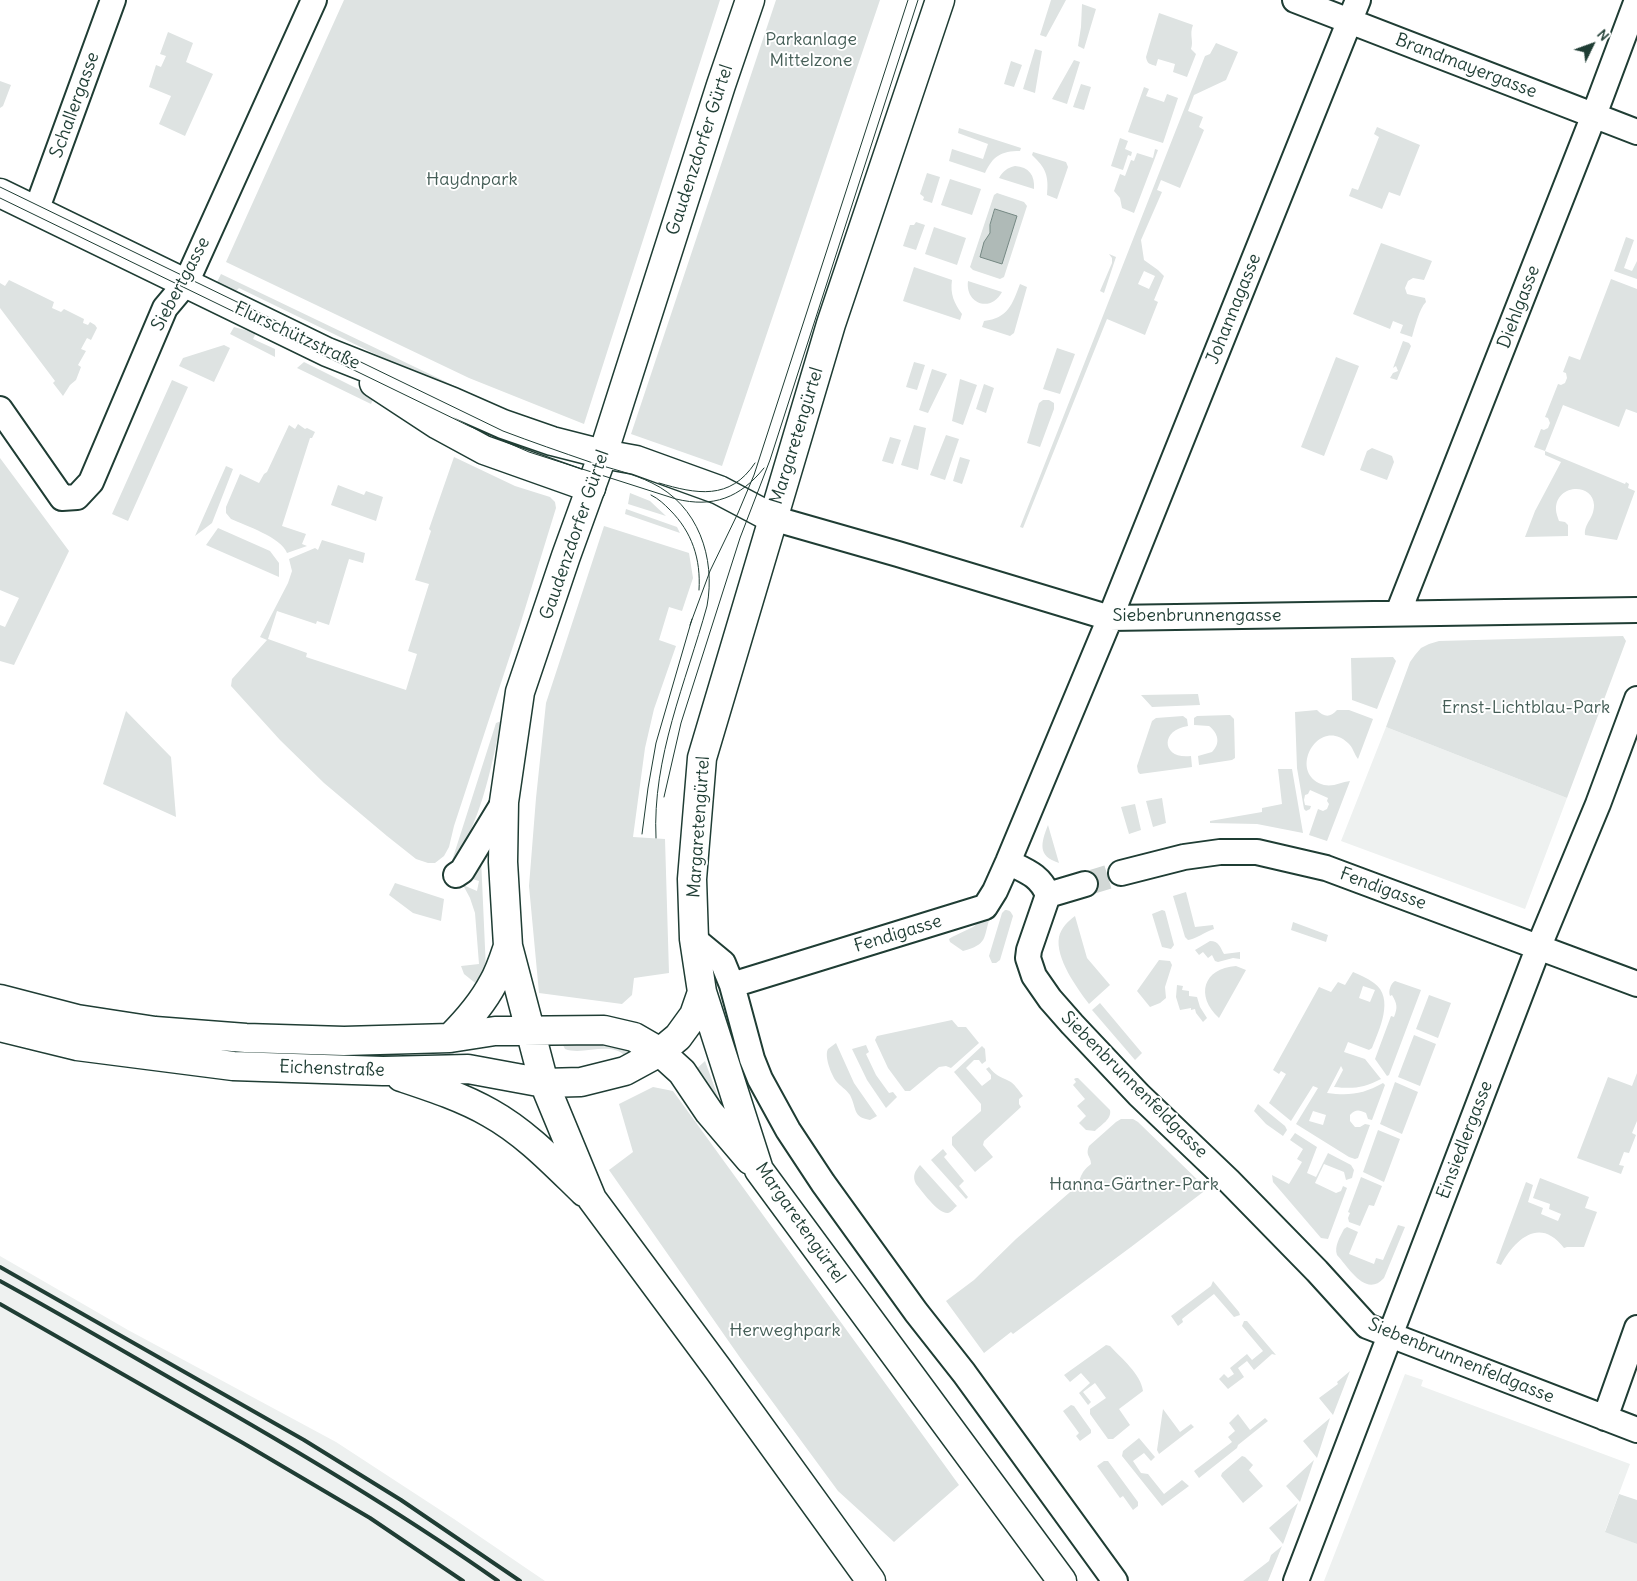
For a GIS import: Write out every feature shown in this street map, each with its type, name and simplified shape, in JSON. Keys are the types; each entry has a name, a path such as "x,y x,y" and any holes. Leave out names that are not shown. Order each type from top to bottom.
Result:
{"main road":[{"name":"Gaudenzdorfer Gürtel","path":"544,1082 508,946 503,862 504,802 520,692 566,556 604,454 721,85 750,0"},
{"name":"Margaretengürtel","path":"940,0 831,324 702,758 692,880 694,939 702,992 759,1170 1062,1581"},
{"name":"Flurschützstraße","path":"0,193 327,352 503,424 552,441 636,460 719,490 772,518"},
{"path":"327,352 438,425 484,450 591,488"},
{"path":"450,1038 469,1019 485,996 494,981 508,946"},
{"name":"Eichenstraße","path":"0,1027 77,1046 233,1066 383,1071 468,1069 544,1082 581,1082 625,1071 660,1052 678,1037 694,1015 702,992"},
{"name":"Eichenstraße","path":"0,999 77,1019 155,1031 246,1038 344,1041 450,1038 495,1030 604,1030 634,1037 660,1052 682,1072 709,1112 759,1170"},
{"path":"383,1071 452,1094 490,1113 539,1148 592,1199 871,1581"},
{"path":"544,1082 592,1199"}],"street":[{"name":"Schallergasse","path":"36,211 113,0"},
{"name":"Siebertgasse","path":"0,410 62,498 77,497 91,482 165,308 186,283 314,0"},
{"name":"Brandmayergasse","path":"1295,0 1353,10 1637,132"},
{"name":"Diehlgasse","path":"1398,614 1594,115 1637,0"},
{"name":"Johannagasse","path":"1110,618 1353,10"},
{"name":"Siebenbrunnengasse","path":"772,518 889,551 1110,618 1637,610"},
{"path":"1085,884 1048,895 1040,880 1008,862 1110,618"},
{"name":"Einsiedlergasse","path":"1296,1581 1539,946 1598,804 1637,699"},
{"path":"456,875 462,871 504,802"},
{"name":"Fendigasse","path":"1121,873 1184,857 1220,852 1256,852 1326,868 1637,984"},
{"name":"Fendigasse","path":"732,985 985,907 995,891 1008,862"},
{"name":"Siebenbrunnenfeldgasse","path":"1048,895 1028,958 1034,976 1050,999 1139,1095 1228,1180 1310,1264 1366,1326 1637,1430"},
{"path":"694,939 723,963 732,985 747,1042 760,1079 788,1130 823,1183 846,1212 916,1312 964,1373 1115,1581"},
{"path":"1605,1418 1637,1328"}],"shaded area":[{"path":"995,209 1017,216 1002,264 980,257 984,242 990,233 990,225"},
{"path":"1386,727 1567,798 1525,909 1341,841"},
{"path":"0,1256 128,1330 336,1442 545,1581 0,1581"},
{"path":"1405,1374 1423,1380 1421,1386 1630,1464 1605,1531 1637,1544 1637,1581 1324,1581"}],"green space":[{"name":"Haydnpark","path":"344,0 720,0 584,424 469,378 226,262"},
{"name":"Parkanlage Mittelzone","path":"776,0 880,0 722,466 631,434"},
{"path":"1051,0 1066,0 1046,37 1040,35"},
{"path":"1082,4 1096,9 1084,49 1078,46"},
{"path":"1159,13 1193,25 1191,49 1196,54 1187,77 1173,72 1175,64 1158,59 1156,66 1147,61 1146,57"},
{"path":"168,32 193,43 186,62 213,74 185,136 159,124 171,96 149,87 156,65 161,67 166,56 160,54"},
{"path":"1216,43 1238,52 1226,80 1194,95 1188,111 1203,117 1199,127 1204,130 1180,188 1161,180 1157,190 1162,192 1141,240 1144,260 1164,276 1154,300 1158,302 1145,335 1107,319 1023,528 1020,527 1205,56 1210,54","holes":["1144,271 1155,276 1149,289 1138,284"]},
{"path":"1035,49 1042,51 1035,93 1023,89"},
{"path":"1074,60 1080,62 1067,104 1052,99"},
{"path":"1011,61 1022,65 1014,87 1004,84"},
{"path":"0,81 11,85 3,106 0,108"},
{"path":"1081,84 1091,87 1084,110 1073,107"},
{"path":"1144,87 1149,89 1146,96 1164,102 1167,94 1178,98 1163,143 1128,132"},
{"path":"1377,127 1420,145 1400,196 1389,192 1382,209 1349,196 1352,188 1358,190 1379,137 1374,134"},
{"path":"959,128 1021,148 1020,151 1003,153 998,156 991,162 985,173 949,161 952,149 983,159 988,144 958,133"},
{"path":"1120,138 1128,141 1125,149 1132,152 1131,156 1128,155 1123,170 1111,166"},
{"path":"1155,149 1158,150 1134,213 1122,208 1120,198 1114,191 1120,174 1125,176 1131,160 1134,161 1137,153 1153,158"},
{"path":"1033,152 1066,162 1068,167 1057,199 1047,195 1046,173 1041,164 1032,155"},
{"path":"1015,166 1024,168 1030,173 1034,189 999,178 1006,170"},
{"path":"927,173 940,177 932,203 923,200 924,197 920,194"},
{"path":"950,179 981,189 972,215 941,205"},
{"path":"997,193 1024,202 1027,206 1004,277 1000,279 973,270 970,267 994,195","holes":["990,225 1002,264 984,242 990,233"]},
{"path":"916,222 925,225 916,250 903,246 910,225 914,225"},
{"path":"934,227 966,238 957,265 925,254"},
{"path":"1626,237 1634,240 1624,268 1632,271 1637,261 1637,279 1614,271"},
{"path":"1381,243 1432,261 1424,280 1413,278 1408,281 1405,288 1407,294 1425,298 1426,302 1419,314 1412,337 1400,333 1403,325 1393,321 1390,329 1353,314"},
{"path":"1109,254 1116,257 1104,293 1100,291 1112,263 1112,258"},
{"path":"914,267 952,280 953,298 962,314 960,320 903,301"},
{"path":"221,274 517,415 503,416 239,288 235,292 216,284"},
{"path":"1611,279 1637,289 1637,413 1626,409 1619,427 1563,405 1545,451 1534,447 1541,429 1548,428 1550,423 1548,418 1545,417 1558,384 1565,383 1567,378 1566,373 1563,372 1569,356 1580,360"},
{"path":"9,280 54,302 52,308 61,312 64,309 84,319 83,323 88,325 90,322 97,328 91,340 87,338 81,349 86,351 78,365 81,367 76,380 70,385 63,396 53,383 55,381 0,308 0,283 5,286"},
{"path":"968,281 1002,292 992,302 980,303 970,295"},
{"path":"1020,284 1027,287 1014,333 1010,336 982,327 984,321 1004,314"},
{"path":"234,327 256,333 253,339 275,349 275,357 230,334"},
{"path":"1403,341 1411,346 1397,380 1390,378 1393,373 1398,371 1396,366 1393,368"},
{"path":"224,345 230,348 214,382 179,366 183,358"},
{"path":"1057,348 1075,354 1060,394 1043,389"},
{"path":"1336,357 1359,366 1324,456 1301,447"},
{"path":"304,362 374,397 371,404 297,368"},
{"path":"914,362 925,365 917,390 906,387"},
{"path":"932,369 947,374 928,413 919,410"},
{"path":"960,379 977,385 963,425 952,421"},
{"path":"172,380 188,387 128,521 112,514"},
{"path":"984,384 994,388 986,413 976,409"},
{"path":"1043,400 1049,400 1054,403 1054,409 1040,447 1027,443 1039,403"},
{"path":"298,424 305,429 307,428 315,432 312,438 310,438 282,526 306,534 302,544 307,546 287,553 271,537 231,519 226,513 226,507 240,474 259,483 267,472 289,425 295,429"},
{"path":"914,425 926,428 918,470 901,465"},
{"path":"946,435 959,439 945,480 930,475"},
{"path":"890,437 901,440 893,464 882,461"},
{"path":"1372,448 1392,456 1394,462 1387,480 1360,470 1367,451"},
{"path":"1545,451 1625,484 1626,482 1629,484 1628,488 1635,491 1617,540 1585,535 1594,505 1588,492 1574,489 1561,495 1557,501 1556,510 1559,521 1565,522 1568,525 1568,536 1525,537 1535,511 1561,462 1545,455"},
{"path":"454,457 515,486 550,497 555,502 556,508 454,826 449,847 444,856 435,863 428,863 416,859 324,783 280,740 231,686 232,679 267,640 260,637 288,583 292,571 289,559 315,548 318,550 322,540 365,553 363,563 349,559 329,625 317,621 316,624 277,611 268,639 307,653 306,657 406,690 417,654 408,651 429,584 415,580 431,531 429,529"},
{"path":"960,457 970,460 962,484 953,481"},
{"path":"0,458 69,551 14,665 0,661 0,625 5,627 19,598 0,590"},
{"path":"226,466 233,469 212,523 195,536"},
{"path":"338,485 364,495 366,491 383,497 376,521 331,505"},
{"path":"630,493 650,501 666,516 628,504"},
{"path":"626,509 677,527 680,533 625,514"},
{"path":"604,526 689,553 693,578 682,611 669,607 659,640 676,646 654,709 645,748 633,837 665,839 669,973 634,978 632,995 622,1004 539,993 529,886 546,703"},
{"path":"218,528 270,551 279,563 279,577 206,545"},
{"name":"Ernst-Lichtblau-Park","path":"1623,636 1626,641 1567,798 1386,727 1410,662 1421,648 1429,644 1439,641"},
{"path":"1393,657 1396,661 1377,709 1352,700 1351,658"},
{"path":"1198,694 1200,705 1152,707 1141,695"},
{"path":"1317,710 1327,716 1337,710 1349,710 1373,719 1358,759 1350,745 1337,736 1326,736 1317,741 1310,749 1307,759 1308,770 1313,779 1324,785 1334,785 1350,781 1327,841 1309,835 1318,809 1323,811 1327,809 1329,804 1328,798 1310,790 1305,795 1304,800 1305,805 1311,806 1306,811 1304,809 1297,768 1295,712"},
{"path":"126,711 171,757 176,817 103,784"},
{"path":"1230,715 1234,719 1235,758 1199,765 1198,756 1212,752 1217,745 1217,738 1215,732 1209,726 1194,725 1194,718 1197,716"},
{"path":"1183,716 1187,719 1188,726 1172,733 1168,744 1174,754 1191,756 1192,767 1140,774 1137,766 1152,721 1156,718"},
{"path":"501,721 488,779 477,815 470,833 450,867 496,723"},
{"path":"1278,769 1292,769 1303,833 1257,824 1210,823 1210,821 1262,812 1262,808 1282,804"},
{"path":"1162,798 1166,823 1153,827 1146,801"},
{"path":"1135,804 1141,830 1129,834 1121,807"},
{"path":"1048,825 1059,863 1047,857 1044,853 1043,843"},
{"path":"481,858 486,970 479,986 464,974 461,966 479,964 475,913 463,885 477,891 479,881 469,878"},
{"path":"395,883 444,899 441,921 413,913 389,895"},
{"path":"1186,892 1195,927 1213,925 1214,929 1188,940 1185,937 1173,896"},
{"path":"1008,910 1013,916 1000,960 992,963 989,956 1002,913"},
{"path":"1162,910 1165,911 1174,945 1171,949 1162,947 1152,914"},
{"path":"989,914 990,917 985,936 977,946 963,951 950,942 949,939 973,927"},
{"path":"1075,916 1087,958 1110,985 1089,1004 1068,972 1060,954 1059,937 1061,931 1067,922"},
{"path":"1293,922 1328,935 1326,942 1291,930"},
{"path":"1210,941 1217,943 1224,954 1240,952 1240,959 1233,958 1218,962 1215,961 1212,955 1208,958 1203,952 1199,955 1195,950"},
{"path":"1159,960 1170,961 1172,965 1165,987 1166,998 1150,1007 1137,991"},
{"path":"1236,966 1246,970 1219,1018 1211,1010 1207,1001 1206,984 1216,972"},
{"path":"1353,972 1374,983 1384,997 1384,1014 1372,1048 1369,1050 1348,1042 1344,1052 1365,1059 1381,1079 1358,1087 1334,1087 1343,1070 1341,1066 1327,1093 1356,1093 1369,1090 1383,1083 1385,1085 1372,1120 1368,1119 1366,1113 1359,1111 1350,1115 1350,1121 1355,1127 1365,1124 1370,1125 1358,1158 1355,1159 1296,1124 1318,1088 1313,1086 1291,1121 1269,1103 1286,1074 1281,1071 1279,1074 1273,1070 1319,987 1331,992 1338,982 1345,985","holes":["1363,986 1375,990 1370,1002 1359,998","1313,1111 1326,1115 1323,1125 1309,1121"]},
{"path":"1395,981 1421,990 1387,1076 1375,1059 1391,1016 1394,1017 1396,1011 1396,1003 1389,992 1391,985"},
{"path":"1177,985 1183,986 1182,990 1189,991 1189,996 1197,997 1200,1007 1207,1018 1203,1022 1195,1009 1180,1010 1176,997"},
{"path":"1429,995 1451,1003 1438,1038 1416,1029"},
{"path":"1100,1003 1142,1053 1135,1060 1092,1010"},
{"path":"952,1020 958,1027 966,1027 979,1043 951,1068 946,1066 939,1067 910,1091 905,1091 888,1068 875,1040 877,1036"},
{"path":"1414,1035 1436,1044 1420,1086 1398,1077"},
{"path":"600,1042 629,1049 632,1053 626,1057 620,1052 605,1049 572,1051 565,1049 562,1043"},
{"path":"836,1043 854,1083 877,1116 870,1120 860,1117 850,1095 836,1081 832,1074 827,1060 827,1052"},
{"path":"866,1045 869,1052 866,1054 876,1075 889,1093 893,1092 897,1097 886,1108 867,1080 852,1049"},
{"path":"982,1046 985,1049 986,1061 982,1064 979,1060 974,1060 966,1068 982,1086 991,1079 991,1075 986,1069 989,1067 996,1074 1013,1083 1023,1096 1019,1099 1021,1107 984,1141 983,1145 993,1157 975,1172 952,1145 952,1137 981,1111 981,1104 954,1072"},
{"path":"705,1061 720,1102 719,1104 693,1072"},
{"path":"1637,1073 1637,1121 1632,1133 1636,1135 1629,1153 1624,1152 1619,1165 1624,1166 1621,1174 1577,1158 1608,1077 1632,1086"},
{"path":"1076,1078 1110,1110 1108,1119 1095,1131 1086,1130 1079,1123 1086,1116 1077,1106 1085,1099 1073,1085 1076,1082 1074,1079"},
{"path":"1395,1082 1418,1092 1402,1134 1380,1124"},
{"name":"Herweghpark","path":"653,1087 673,1091 959,1485 894,1542 838,1491 741,1359 609,1170 633,1152 619,1104"},
{"path":"1258,1104 1285,1126 1287,1130 1283,1136 1266,1124 1254,1111"},
{"name":"Hanna-Gärtner-Park","path":"1121,1119 1133,1119 1138,1122 1207,1189 1013,1334 1011,1332 984,1353 946,1301 974,1280 1016,1239 1077,1186 1083,1172 1091,1164 1088,1154 1089,1146"},
{"path":"1378,1130 1400,1139 1384,1182 1363,1172"},
{"path":"1295,1133 1317,1147 1307,1173 1316,1177 1328,1153 1351,1165 1354,1170 1352,1178 1346,1180 1344,1172 1324,1164 1315,1183 1336,1193 1341,1191 1343,1186 1347,1188 1328,1239 1321,1238 1273,1182 1272,1175 1289,1184 1302,1162 1297,1159 1303,1149 1290,1140"},
{"path":"943,1149 947,1154 944,1157 964,1181 959,1186 968,1197 966,1199 931,1160"},
{"path":"920,1165 957,1206 951,1212 944,1212 930,1202 916,1184 914,1178"},
{"path":"1361,1177 1382,1186 1374,1206 1369,1205 1360,1226 1349,1222 1350,1213 1348,1212"},
{"path":"1540,1178 1589,1197 1585,1208 1597,1212 1584,1247 1564,1248 1555,1238 1537,1232 1521,1240 1513,1247 1501,1265 1496,1263 1526,1182 1533,1185 1528,1202 1543,1208 1541,1214 1558,1221 1561,1214 1549,1209 1550,1204 1533,1198"},
{"path":"1398,1225 1405,1227 1384,1278 1377,1283 1371,1285 1358,1279 1337,1255 1336,1248 1338,1242 1344,1229 1347,1227 1358,1232 1349,1254 1374,1264 1376,1258 1383,1260"},
{"path":"1213,1281 1240,1315 1234,1317 1214,1294 1182,1319 1183,1322 1178,1326 1171,1316 1211,1286"},
{"path":"1244,1321 1247,1321 1276,1355 1272,1354 1254,1370 1247,1361 1238,1368 1244,1377 1228,1389 1219,1379 1224,1374 1228,1378 1234,1374 1230,1368 1247,1354 1252,1360 1263,1351 1242,1326"},
{"path":"1106,1345 1110,1346 1135,1372 1143,1391 1119,1409 1130,1425 1113,1439 1108,1439 1090,1414 1090,1409 1106,1398 1095,1383 1083,1392 1091,1402 1088,1405 1079,1393 1090,1383 1081,1373 1070,1382 1064,1375"},
{"path":"1350,1371 1333,1415 1319,1398 1338,1384 1337,1382"},
{"path":"1071,1405 1074,1406 1091,1430 1091,1433 1080,1441 1076,1436 1079,1433 1063,1411"},
{"path":"1163,1409 1180,1432 1191,1424 1194,1427 1159,1454 1157,1450"},
{"path":"1238,1414 1250,1430 1265,1418 1268,1421 1199,1478 1194,1471 1232,1442 1228,1437 1235,1431 1229,1423"},
{"path":"1330,1418 1317,1458 1303,1441"},
{"path":"1139,1438 1155,1457 1151,1461 1144,1453 1133,1461 1141,1473 1148,1474 1164,1494 1182,1480 1189,1486 1162,1506 1122,1456 1123,1451"},
{"path":"1242,1456 1253,1465 1249,1470 1263,1486 1243,1503 1221,1476"},
{"path":"1314,1460 1300,1502 1286,1486"},
{"path":"1104,1461 1108,1461 1138,1502 1138,1506 1133,1510 1123,1496 1120,1498 1097,1466"},
{"path":"1619,1494 1637,1500 1637,1544 1605,1532"},
{"path":"1298,1503 1283,1544 1269,1528"},
{"path":"1282,1546 1268,1581 1243,1581 1269,1561 1271,1555"}],"tunnel":[{"path":"1085,884 1121,873"}],"tram line":[{"path":"690,625 710,571 754,475 908,0"},
{"path":"664,797 681,723 740,538 770,460 918,0"},
{"path":"0,187 503,431 652,483 668,493 681,505 692,519 706,552 709,588 707,606 665,749 656,808 656,838"},
{"path":"0,198 469,426 529,452 676,499 702,502 714,501 735,493 745,487 764,468"},
{"path":"659,483 699,492 723,489 735,484 755,463"},
{"path":"651,495 670,510 684,527 697,557 699,590"},
{"path":"642,834 656,743 692,619"}],"railway":[{"path":"0,1267 304,1440 401,1500 520,1581"},
{"path":"0,1281 320,1465 428,1533 498,1581"},
{"path":"0,1304 370,1518 463,1581"}]}
